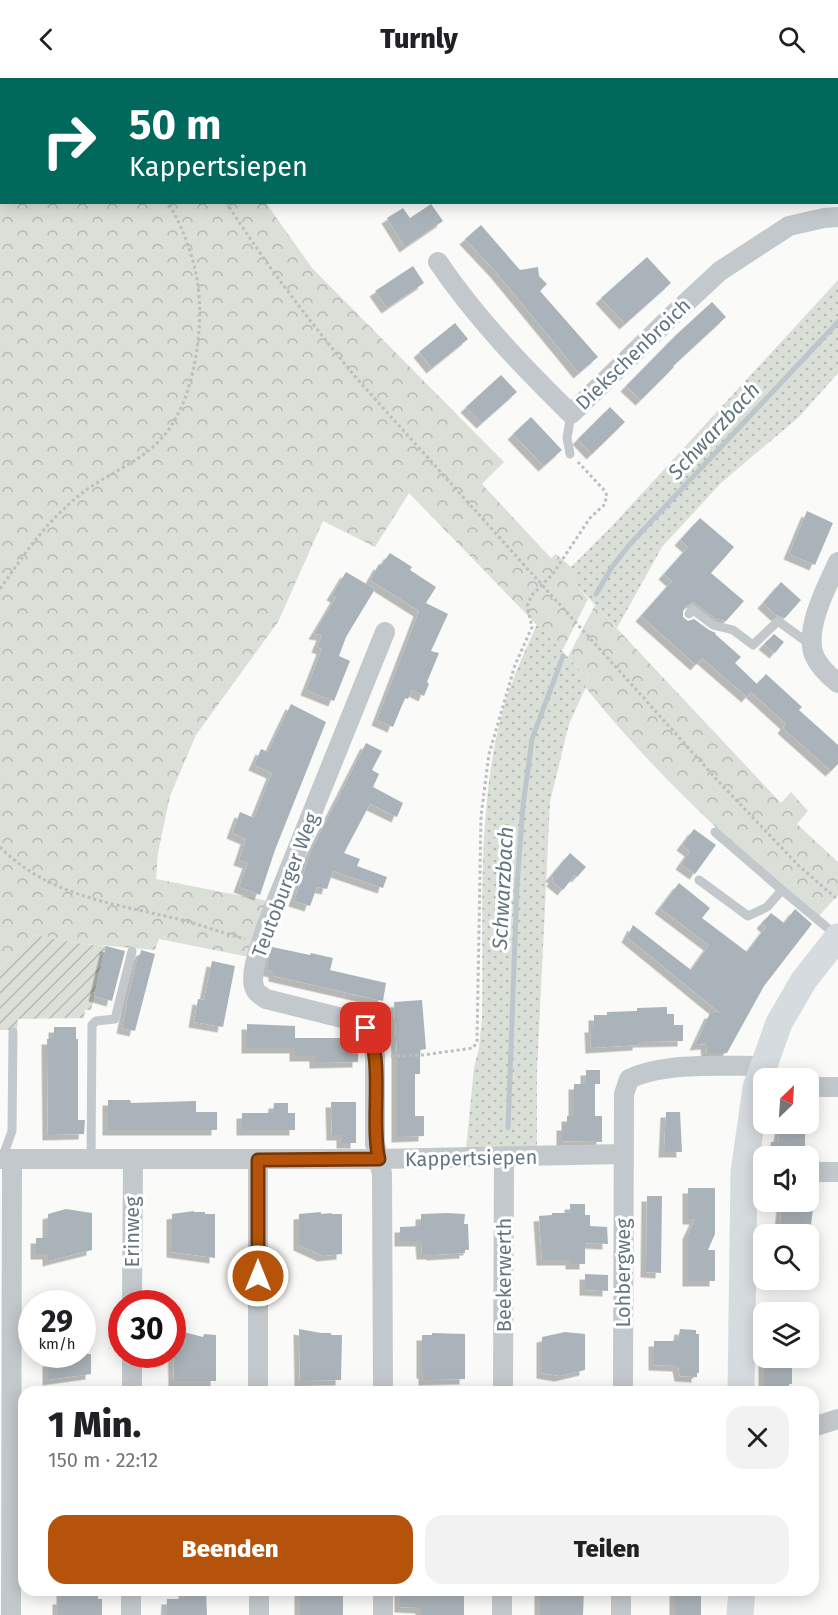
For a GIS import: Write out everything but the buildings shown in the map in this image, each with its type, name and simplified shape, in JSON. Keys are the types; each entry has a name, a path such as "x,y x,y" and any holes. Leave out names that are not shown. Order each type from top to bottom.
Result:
{"main road":[{"path":"765,1068 779,1023 804,980 838,937"},
{"path":"741,1386 753,1189"},
{"path":"740,1615 742,1596"}],"street":[{"name":"Diekschenbroich","path":"438,262 451,282 497,339 571,414 720,271 789,226 838,217"},
{"path":"838,564 814,622 813,646 814,656 825,672 838,683"},
{"name":"Teutoburger Weg","path":"382,1386 382,1174 375,1144 373,1038 366,1028 354,1021 266,999 255,989 254,977 261,944 273,911 385,632"},
{"path":"624,1154 624,1094 629,1080 642,1073 663,1069 753,1079"},
{"path":"819,1087 838,1087"},
{"name":"Kappertsiepen","path":"5,1159 258,1160 624,1154"},
{"name":"Lohbergweg","path":"622,1386 624,1154"},
{"name":"Beekerwerth","path":"503,1386 504,1157"},
{"path":"5,1159 11,1615"},
{"name":"Erinweg","path":"132,1290 133,1160"},
{"path":"258,1160 258,1386"},
{"path":"819,1172 838,1172"},
{"path":"132,1368 132,1386"},
{"path":"819,1425 838,1419"},
{"path":"131,1596 131,1615"},
{"path":"259,1596 259,1615"},
{"path":"383,1596 383,1615"},
{"path":"502,1596 502,1615"},
{"path":"621,1596 621,1615"}],"lane":[{"path":"570,454 567,438 571,414"},
{"path":"689,614 692,609 713,625 734,630 753,645 777,621 813,646"},
{"path":"715,832 838,937"},
{"path":"699,880 748,916 767,907 782,890"},
{"path":"91,1159 92,1025 96,1021 115,1019 132,951"},
{"path":"5,1159 12,1131 13,1032"}],"path":[{"path":"0,589 37,536 60,512 87,490 143,456 163,438 184,400 198,344 197,280 180,222 169,204"},
{"path":"227,204 257,250 310,322 358,380 720,783 798,865 838,900"},
{"path":"375,1057 423,1055 473,1048 477,1042 481,816 489,754 515,665 531,627 527,606 532,595 552,575 590,518 604,505 607,496 605,491 570,454"},
{"path":"0,848 47,883 74,893 127,909 180,920 261,944"}],"green space":[{"path":"0,204 267,204 312,268 504,462 482,484 551,558 556,554 571,567 576,585 588,599 562,651 409,493 375,547 323,521 278,622 196,735 170,796 158,853 156,879 268,901 249,957 159,939 155,950 76,943 35,935 0,969"},
{"path":"838,280 838,373 799,417 721,483 662,547 617,628 576,585 571,567 612,526"},
{"path":"595,605 781,803 791,792 808,811 797,824 838,862 838,895 818,917 696,808 611,719 585,687 589,680 568,657"},
{"path":"537,624 589,680 569,724 550,802 537,1072 537,1149 466,1149 474,1068 482,1018 483,865 488,788 505,702"},
{"path":"35,935 106,946 91,1010 85,1010 84,1018 18,1019 17,1030 0,1030 0,969"}],"waterway":[{"name":"Schwarzbach","path":"596,594 612,567 630,544 838,322"},
{"name":"Schwarzbach","path":"508,1128 517,885 523,806 532,739 563,656"}],"route":[{"path":"258,1276 258,1160 379,1159 375,1144 375,1057 373,1038 366,1028"}]}
